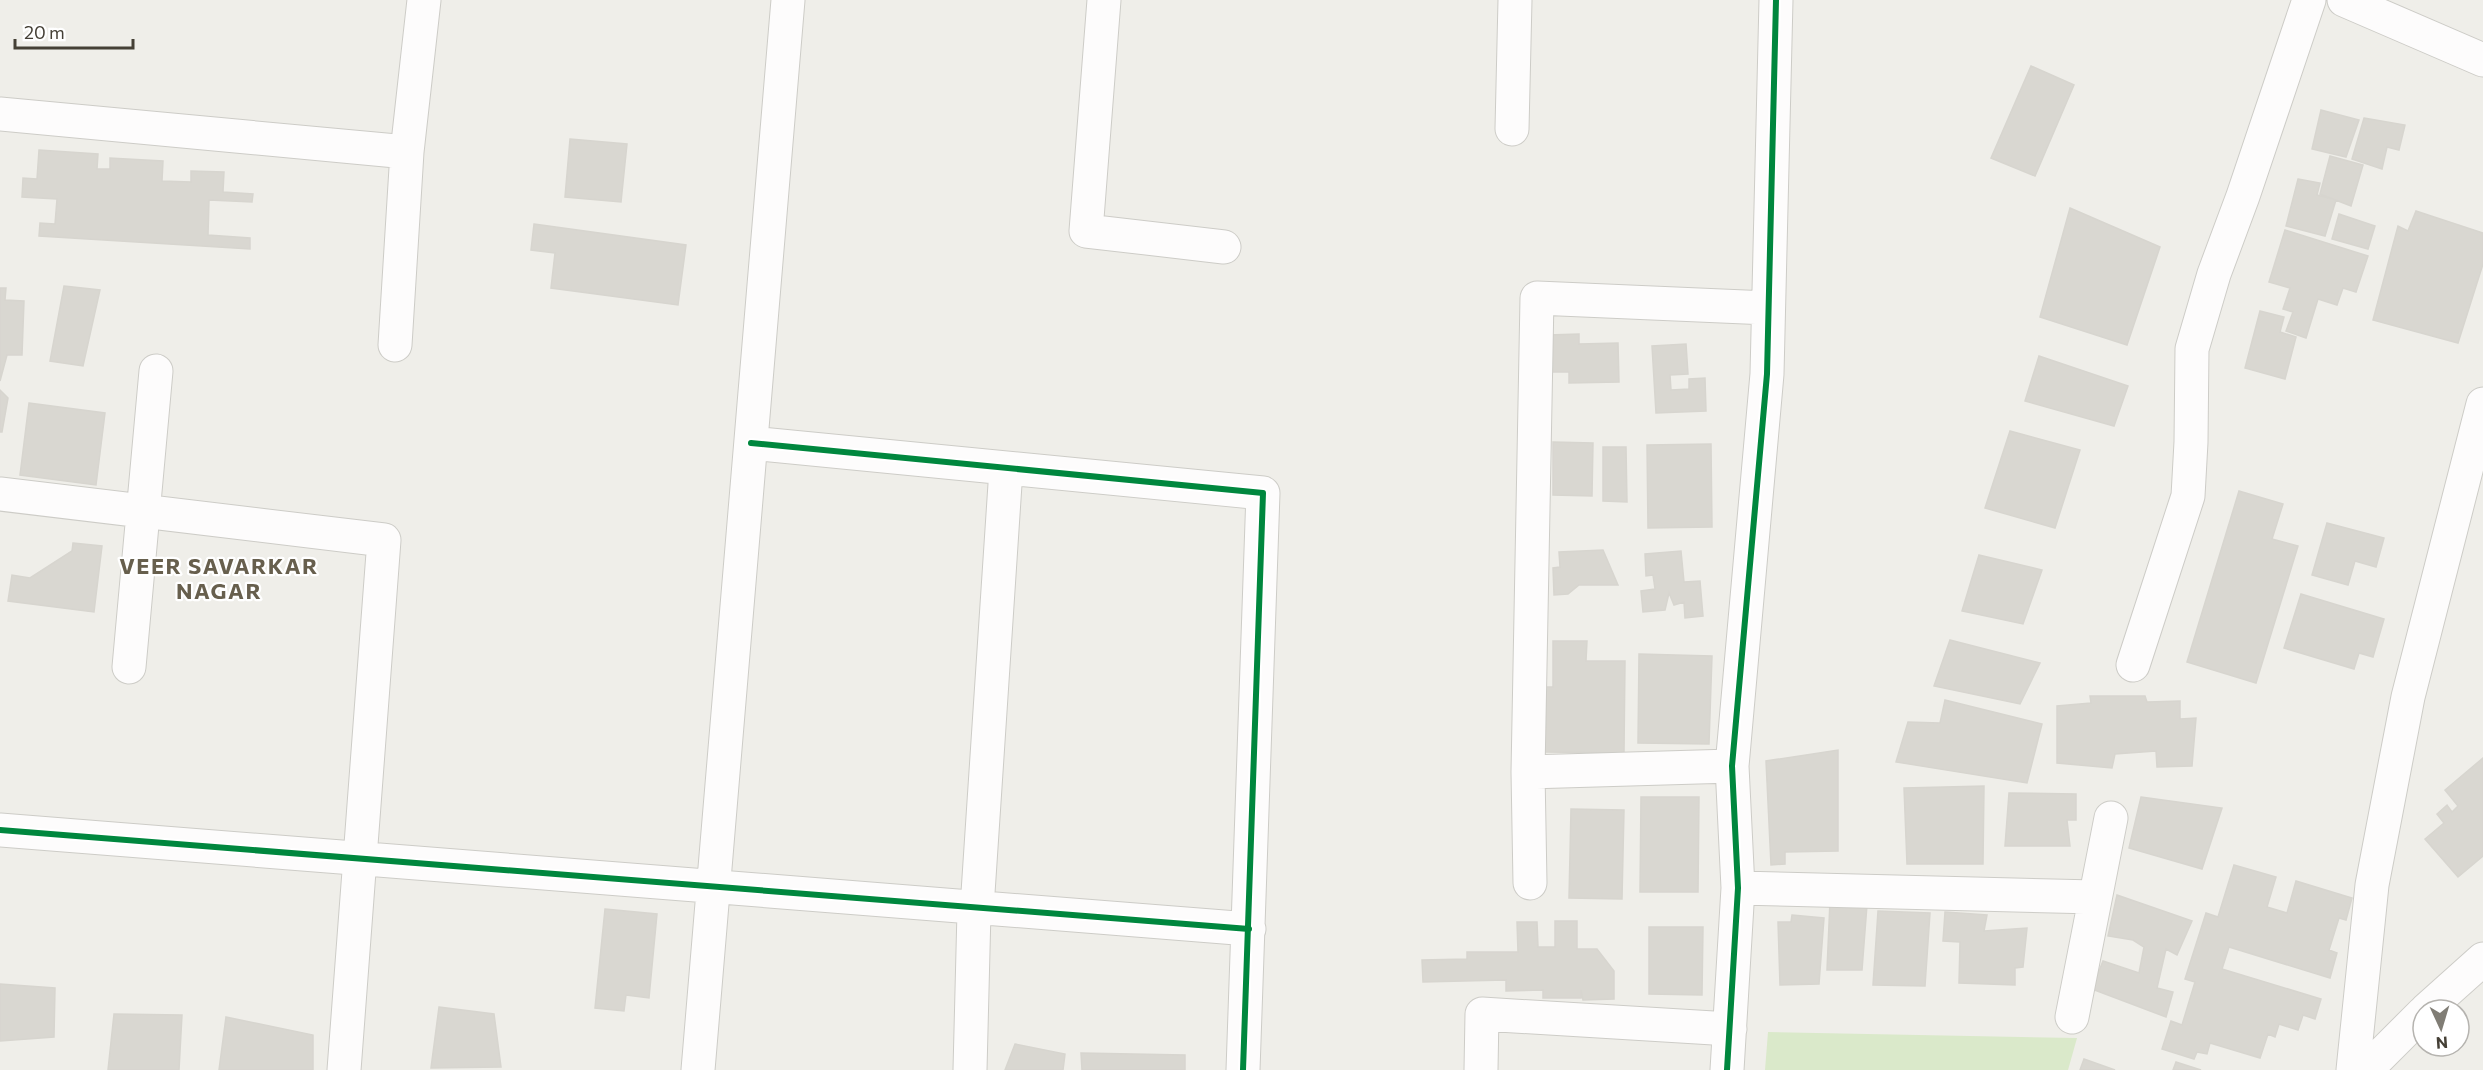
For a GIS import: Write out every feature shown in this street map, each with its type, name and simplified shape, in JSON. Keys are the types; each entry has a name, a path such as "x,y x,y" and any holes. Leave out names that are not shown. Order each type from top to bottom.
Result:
{"street":[{"path":"395,345 407,152 424,0"},
{"path":"698,1070 788,0"},
{"path":"1104,0 1086,231 1224,247"},
{"path":"1512,129 1515,0"},
{"path":"1727,1070 1738,888 1732,766 1767,374 1776,0"},
{"path":"2133,665 2188,496 2192,349 2214,274 2247,186 2309,0"},
{"path":"2344,0 2483,60"},
{"path":"0,114 407,152"},
{"path":"1530,884 1528,772 1537,298 1768,308"},
{"path":"129,667 156,371"},
{"path":"2353,1070 2372,885 2408,697 2483,404"},
{"path":"751,443 1263,493 1243,1070"},
{"path":"970,1070 974,910 977,908 1006,469"},
{"path":"0,494 384,540 344,1070"},
{"path":"1528,772 1732,766"},
{"path":"2072,1017 2110,819"},
{"path":"0,830 1249,929"},
{"path":"1738,888 2095,897"},
{"path":"2440,998 2483,959"},
{"path":"1481,1070 1482,1014 1730,1029"},
{"path":"2366,1070 2411,1026"}],"green space":[{"path":"1768,1032 2077,1038 2068,1070 1765,1070"}],"building":[{"path":"2031,66 2074,85 2035,176 1991,158"},
{"path":"2321,110 2359,120 2346,157 2312,149"},
{"path":"2364,118 2405,125 2399,150 2387,147 2382,169 2352,159"},
{"path":"570,139 627,144 621,202 565,197"},
{"path":"39,150 98,154 97,169 110,169 110,158 163,161 162,181 191,182 191,171 224,172 223,192 253,194 252,202 209,200 208,235 250,238 250,249 39,236 40,223 55,224 57,199 22,197 23,178 37,179"},
{"path":"2330,156 2363,165 2351,206 2320,194"},
{"path":"2298,179 2320,183 2317,195 2336,200 2325,236 2286,226"},
{"path":"2070,208 2160,247 2127,345 2040,317"},
{"path":"2416,211 2483,233 2483,264 2458,343 2373,320 2398,226 2408,231"},
{"path":"2339,214 2375,226 2368,249 2332,239"},
{"path":"534,224 686,245 678,305 551,288 555,253 531,250"},
{"path":"2285,230 2368,256 2356,292 2343,288 2337,305 2318,299 2306,338 2286,331 2293,312 2283,309 2290,288 2269,282"},
{"path":"64,286 100,290 83,366 50,361"},
{"path":"0,288 6,288 5,300 24,301 22,355 7,355 0,381"},
{"path":"2260,311 2284,317 2280,332 2296,337 2285,379 2245,368"},
{"path":"1579,334 1579,344 1618,343 1619,382 1569,383 1569,372 1549,372 1548,335"},
{"path":"1686,344 1688,374 1670,375 1671,390 1689,389 1689,379 1705,378 1706,411 1656,413 1652,346"},
{"path":"2039,356 2128,386 2114,426 2025,401"},
{"path":"0,390 8,398 2,432 0,432"},
{"path":"29,403 105,413 96,485 20,475"},
{"path":"2010,431 2080,450 2055,528 1985,508"},
{"path":"1553,442 1593,443 1592,496 1553,495"},
{"path":"1711,444 1712,527 1648,528 1647,445"},
{"path":"1603,447 1626,447 1627,502 1603,501"},
{"path":"2239,491 2283,504 2272,539 2298,546 2256,683 2187,662"},
{"path":"2327,523 2384,538 2376,567 2355,561 2348,585 2312,575"},
{"path":"73,543 102,546 94,612 8,601 12,575 30,578 72,551"},
{"path":"1603,550 1618,585 1579,585 1568,594 1554,595 1553,568 1560,567 1559,552"},
{"path":"1681,551 1684,582 1700,581 1703,616 1685,618 1684,602 1674,605 1669,593 1665,610 1643,612 1641,591 1655,589 1653,575 1646,576 1645,554"},
{"path":"1979,555 2042,570 2023,624 1962,611"},
{"path":"2301,594 2384,619 2373,657 2359,653 2354,669 2284,648"},
{"path":"1950,640 2040,663 2020,704 1934,686"},
{"path":"1553,641 1587,641 1586,661 1625,661 1624,753 1545,752 1546,687 1553,687"},
{"path":"1639,654 1712,656 1709,744 1638,743"},
{"path":"2090,696 2145,696 2147,702 2180,701 2180,719 2196,718 2192,766 2157,767 2156,751 2115,754 2112,768 2057,763 2057,706 2091,703"},
{"path":"1945,700 2042,724 2027,783 1896,762 1908,722 1940,723"},
{"path":"1838,750 1838,851 1785,852 1785,864 1771,865 1766,761"},
{"path":"2483,758 2483,856 2458,877 2425,839 2444,823 2437,814 2447,805 2452,812 2458,806 2445,790"},
{"path":"1984,786 1983,864 1907,864 1904,788"},
{"path":"2009,793 2076,794 2076,820 2067,820 2070,846 2005,846"},
{"path":"1641,797 1699,797 1698,892 1640,892"},
{"path":"2141,797 2222,808 2202,869 2129,848"},
{"path":"1571,809 1624,810 1622,899 1569,898"},
{"path":"2234,865 2276,877 2267,907 2287,913 2296,881 2352,898 2346,920 2339,918 2329,950 2337,953 2330,978 2229,947 2222,969 2321,999 2315,1019 2303,1015 2298,1030 2279,1024 2275,1037 2268,1034 2260,1058 2210,1043 2207,1054 2197,1052 2194,1059 2162,1049 2171,1021 2182,1025 2195,982 2185,979 2206,913 2218,917"},
{"path":"2117,895 2192,921 2177,955 2166,949 2157,988 2173,992 2166,1017 2092,989 2103,961 2139,973 2144,947 2133,940 2108,936"},
{"path":"1830,901 1867,905 1862,970 1827,970"},
{"path":"605,909 657,914 649,998 626,995 624,1011 595,1008"},
{"path":"1878,911 1930,913 1925,986 1873,985"},
{"path":"1945,912 1987,915 1984,931 2027,928 2023,967 2015,968 2015,985 1959,983 1960,942 1943,941"},
{"path":"1792,915 1824,918 1819,984 1780,985 1778,922 1791,922"},
{"path":"1555,921 1577,921 1577,949 1597,949 1614,971 1614,999 1583,1000 1581,990 1581,998 1543,998 1543,990 1506,991 1506,980 1423,982 1422,960 1467,959 1467,952 1518,952 1517,922 1537,922 1538,947 1555,947"},
{"path":"1649,927 1703,927 1702,995 1649,994"},
{"path":"0,984 55,988 54,1037 0,1041"},
{"path":"439,1007 494,1014 501,1067 431,1068"},
{"path":"114,1014 182,1015 179,1070 108,1070"},
{"path":"226,1017 313,1035 313,1070 219,1070"},
{"path":"1015,1044 1065,1054 1063,1070 1005,1070"},
{"path":"1081,1053 1185,1055 1185,1070 1082,1070"},
{"path":"2084,1059 2115,1070 2080,1070"},
{"path":"2176,1062 2201,1070 2173,1070"}],"cycle path":[{"path":"1727,1070 1738,888 1732,766 1767,374 1776,0"},
{"path":"751,443 1263,493 1243,1070"},
{"path":"0,830 1249,929"}],"district":[{"name":"VEER SAVARKAR NAGAR","path":"219,578"}]}
